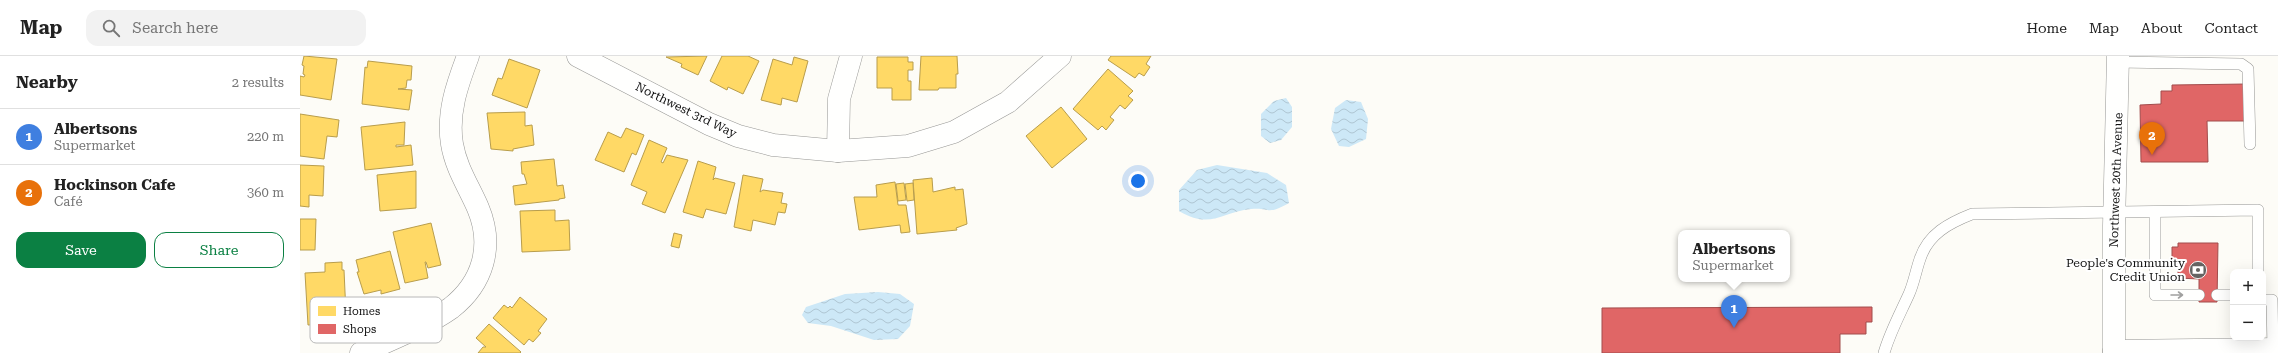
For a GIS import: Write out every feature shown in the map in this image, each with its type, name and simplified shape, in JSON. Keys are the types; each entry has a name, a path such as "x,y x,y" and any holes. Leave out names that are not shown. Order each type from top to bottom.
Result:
{"street":[{"path":"442,313 451,308 477,280 485,251 484,226 479,210 455,156 450,127 454,95 468,56"},
{"name":"Northwest 3rd Way","path":"578,56 708,124 738,136 773,145 838,151 908,146 954,132 1008,102 1060,56"},
{"path":"838,151 840,99 851,56"},
{"name":"Northwest 20th Avenue","path":"2114,352 2114,212 2118,59"},
{"path":"362,353 383,343"},
{"path":"2114,352 2276,350"}],"lane":[{"path":"2118,59 2240,64 2248,69 2250,144"},
{"path":"1884,353 1892,327 1910,292 1921,257 1932,237 1952,221 1972,214 2258,210 2258,269"},
{"path":"2155,212 2155,296 2199,295"},
{"path":"2217,295 2230,295"},
{"path":"2271,300 2276,350"}],"water":[{"path":"1286,98 1292,107 1292,127 1281,140 1270,143 1261,136 1261,114 1274,101"},
{"path":"1346,100 1361,102 1368,119 1366,139 1349,147 1339,146 1331,129 1335,108"},
{"path":"1217,165 1267,173 1286,185 1289,203 1272,210 1251,209 1208,220 1190,216 1179,211 1179,190 1197,170"},
{"path":"878,292 900,294 914,304 910,326 898,339 874,340 831,326 808,323 802,315 806,307 845,294"}],"building: Homes":[{"path":"304,56 337,59 331,100 300,95 300,76 304,77 305,75 303,74 304,66 302,65"},
{"path":"707,56 698,75 681,67 682,64 666,57"},
{"path":"722,56 748,56 759,61 743,94 728,87 727,90 710,81"},
{"path":"921,56 957,56 958,74 956,74 956,88 919,90"},
{"path":"1111,56 1151,56 1146,64 1150,67 1144,76 1139,73 1135,78 1108,60"},
{"path":"794,57 808,61 797,102 782,98 781,105 761,100 773,59 792,65"},
{"path":"877,57 908,57 908,62 913,62 913,70 908,70 908,81 911,81 911,100 892,100 892,88 877,88"},
{"path":"509,59 540,70 527,108 492,95 498,78 502,79"},
{"path":"368,61 412,66 411,80 407,80 406,88 398,89 412,90 409,110 362,104 365,67 367,68"},
{"path":"1108,69 1133,91 1128,96 1133,100 1125,109 1120,105 1110,117 1114,120 1106,130 1102,126 1098,130 1073,109"},
{"path":"1061,107 1087,139 1052,168 1026,136"},
{"path":"525,112 525,126 532,125 534,145 513,149 513,151 491,149 487,113"},
{"path":"300,114 339,120 337,137 327,136 324,159 300,156"},
{"path":"405,122 404,145 396,145 396,147 411,145 413,165 365,170 361,127"},
{"path":"626,128 644,135 636,155 632,153 624,172 595,160 608,132 621,138"},
{"path":"649,140 667,148 661,162 663,163 667,155 688,160 665,213 642,204 647,192 631,185"},
{"path":"554,159 557,186 563,185 565,198 515,205 513,186 527,184 524,174 522,174 521,162"},
{"path":"698,161 716,167 713,180 715,178 735,183 726,214 706,209 703,218 683,212"},
{"path":"300,165 324,166 323,196 309,195 309,207 300,206"},
{"path":"416,171 416,208 380,211 377,175"},
{"path":"743,175 763,179 760,192 763,190 783,193 781,203 787,204 785,213 778,212 775,225 753,220 751,231 734,227"},
{"path":"932,178 933,192 955,187 955,190 963,189 967,224 956,228 957,230 917,234 913,180"},
{"path":"895,182 898,205 906,205 910,232 901,233 900,225 859,230 854,197 877,197 876,185"},
{"path":"904,183 906,200 898,201 896,184"},
{"path":"913,183 914,200 907,201 905,184"},
{"path":"555,210 555,221 569,220 570,250 522,252 520,211"},
{"path":"300,219 316,219 315,250 300,250"},
{"path":"431,223 441,265 428,268 425,262 428,278 405,283 393,232"},
{"path":"674,233 682,235 679,248 671,246"},
{"path":"390,251 400,289 381,294 381,290 364,294 357,272 359,272 356,260"},
{"path":"342,262 342,270 344,270 345,297 310,297 310,325 308,325 305,273 325,272 325,263"},
{"path":"520,297 547,319 538,331 541,333 533,342 529,339 524,345 493,318 504,305 508,308 510,306 512,308"},
{"path":"489,324 521,352 478,353 483,347 486,347 476,338"}],"building: Shops":[{"path":"2247,84 2248,121 2207,121 2208,162 2141,162 2140,105 2161,104 2161,91 2172,91 2172,85"},
{"name":"People's Community Credit Union","path":"2178,243 2218,243 2217,302 2199,302 2199,279 2178,278 2178,262 2172,262 2172,247 2178,247"},
{"path":"1872,307 1872,322 1866,322 1866,334 1840,334 1840,353 1602,353 1602,308"}],"place":[{"name":"Hockinson Cafe","path":"2152,155"},
{"name":"People's Community Credit Union","path":"2198,270"},
{"name":"Albertsons","path":"1734,328"}]}
